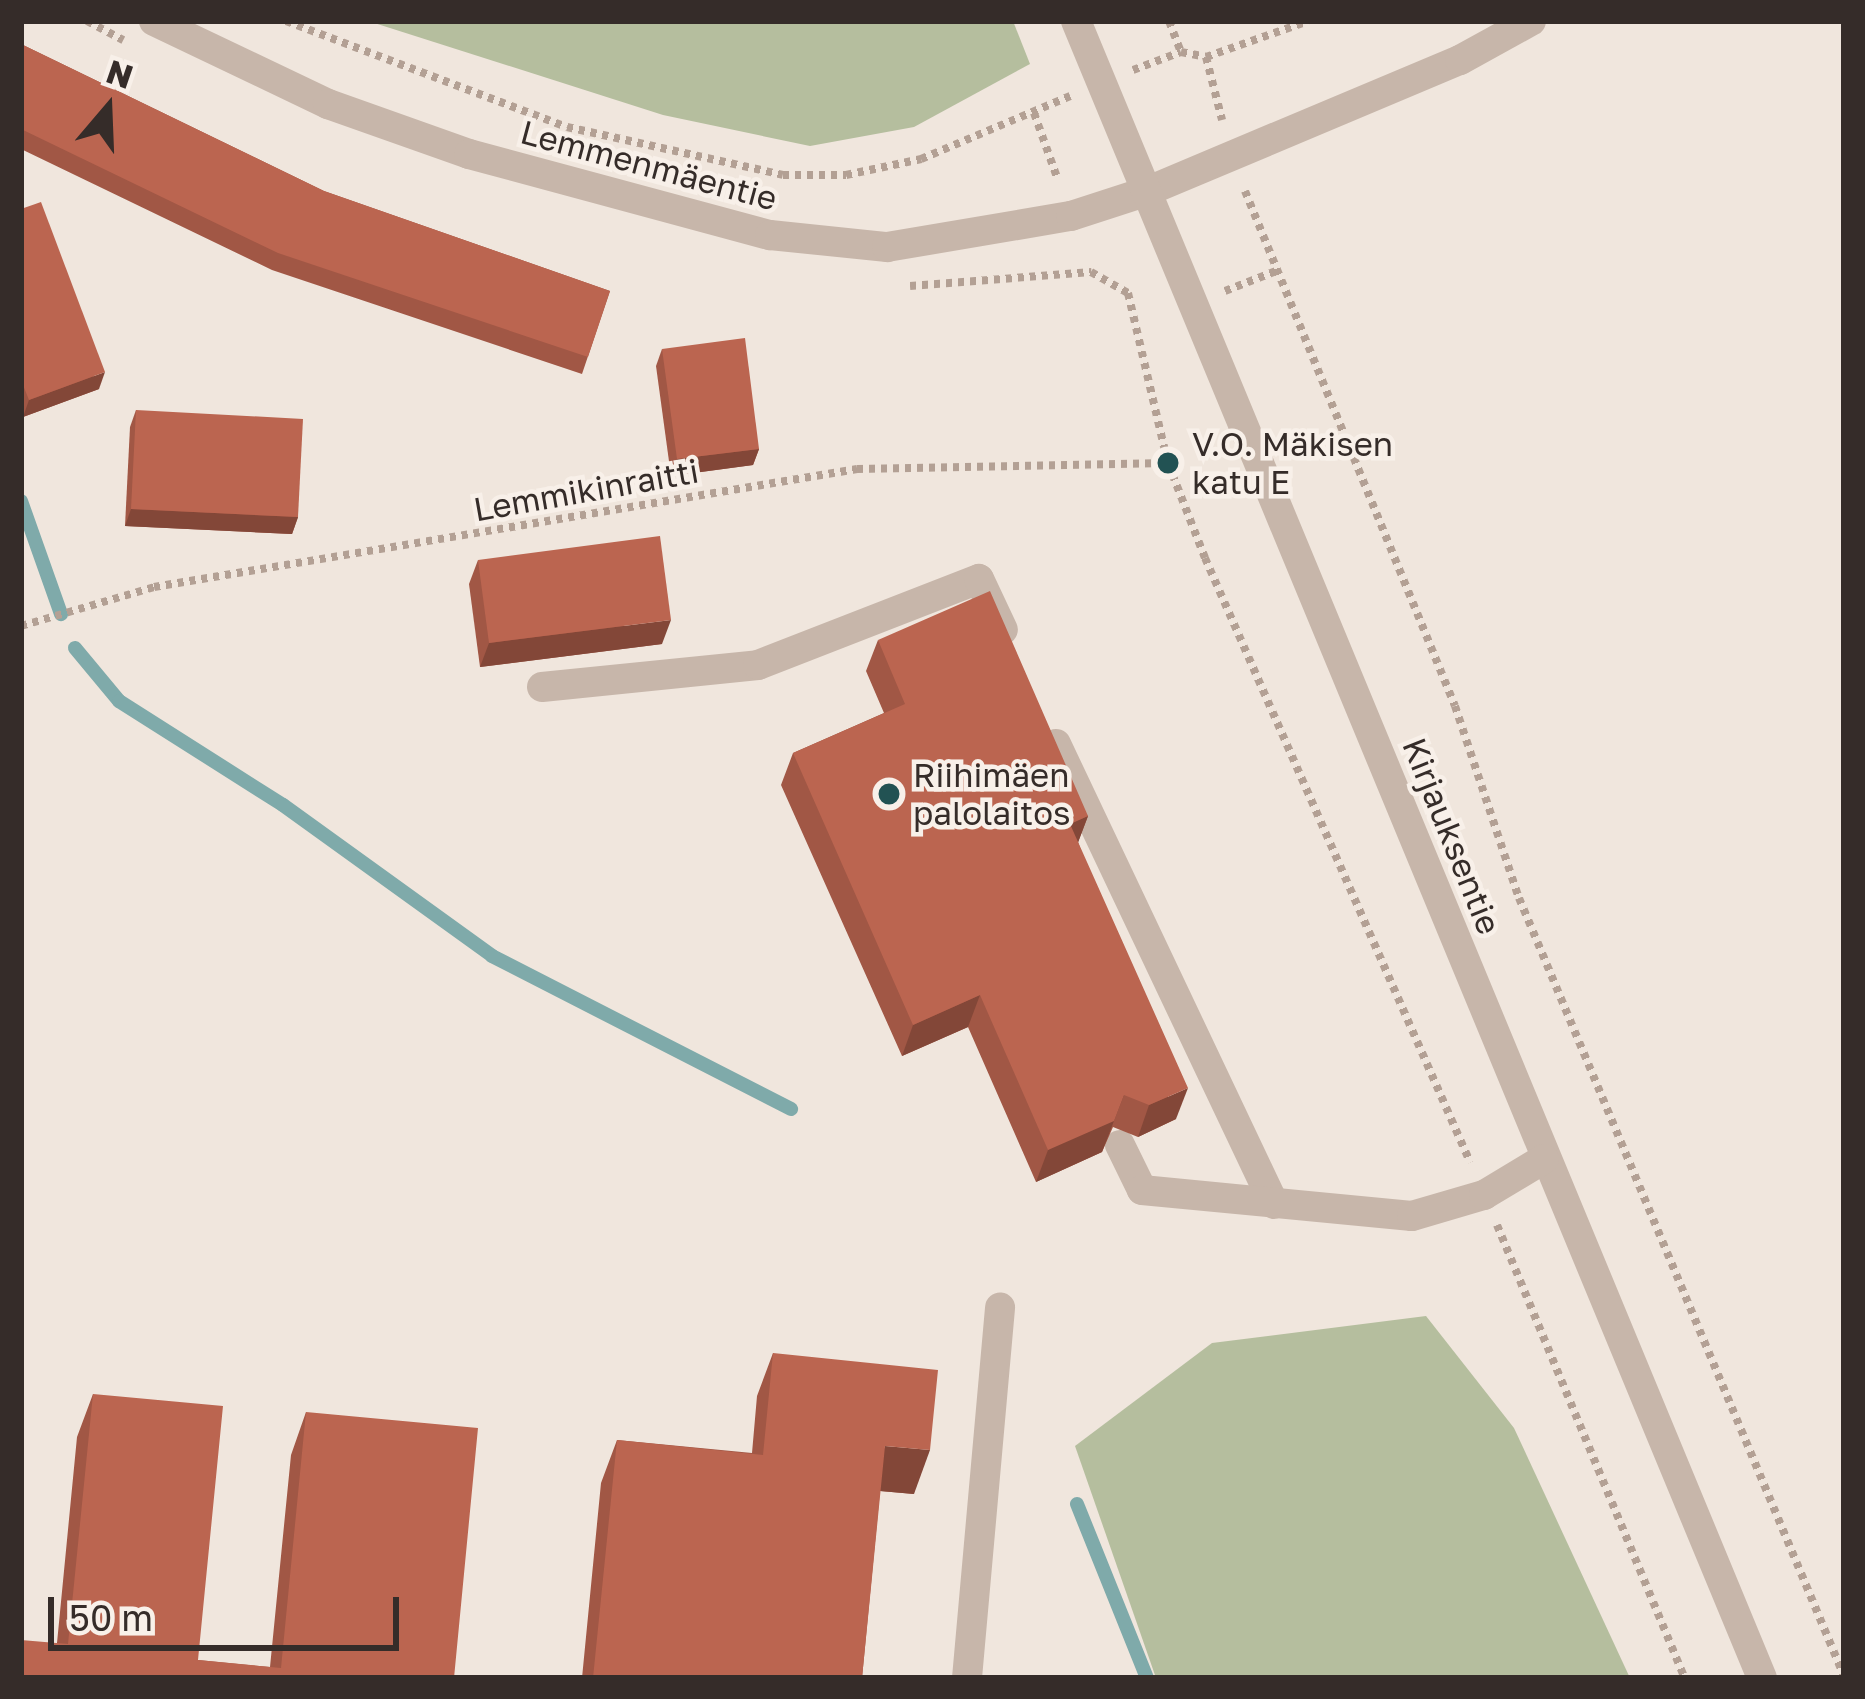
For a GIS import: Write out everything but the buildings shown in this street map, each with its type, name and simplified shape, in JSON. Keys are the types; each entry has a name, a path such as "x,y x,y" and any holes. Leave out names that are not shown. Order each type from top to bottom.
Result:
{"street":[{"name":"Lemmenmäentie","path":"154,21 328,104 469,154 770,235 887,247 1051,221 1148,191 1460,60 1531,21"},
{"name":"Kirjauksentie","path":"1076,21 1762,1678"},
{"path":"542,687 758,665 979,579 1019,665"},
{"path":"1039,709 1274,1204"},
{"path":"1120,1145 1142,1190 1412,1216 1484,1195 1544,1159"},
{"path":"967,1678 1000,1307"}],"path":[{"path":"286,21 567,127 783,175 846,175 921,159 1181,52 1205,57 1308,21"},
{"path":"1169,21 1181,52"},
{"path":"1205,57 1232,156 1455,706 1519,898 1844,1676"},
{"path":"1091,272 1112,278 1133,305 1168,463 1484,1195 1685,1678"},
{"name":"Lemmikinraitti","path":"21,626 154,587 857,469 1168,463"}],"green space":[{"path":"368,21 1013,21 1030,64 914,127 810,146 663,115"},
{"path":"1426,1316 1514,1428 1630,1678 1156,1678 1075,1446 1212,1343"}],"waterway":[{"path":"21,501 61,614"},
{"path":"75,648 119,701 283,805 492,956 791,1109"},
{"path":"1077,1504 1147,1678"}],"place":[{"name":"V.O. Mäkisen katu E","path":"1168,463"},
{"name":"Riihimäen palolaitos","path":"889,794"}]}
